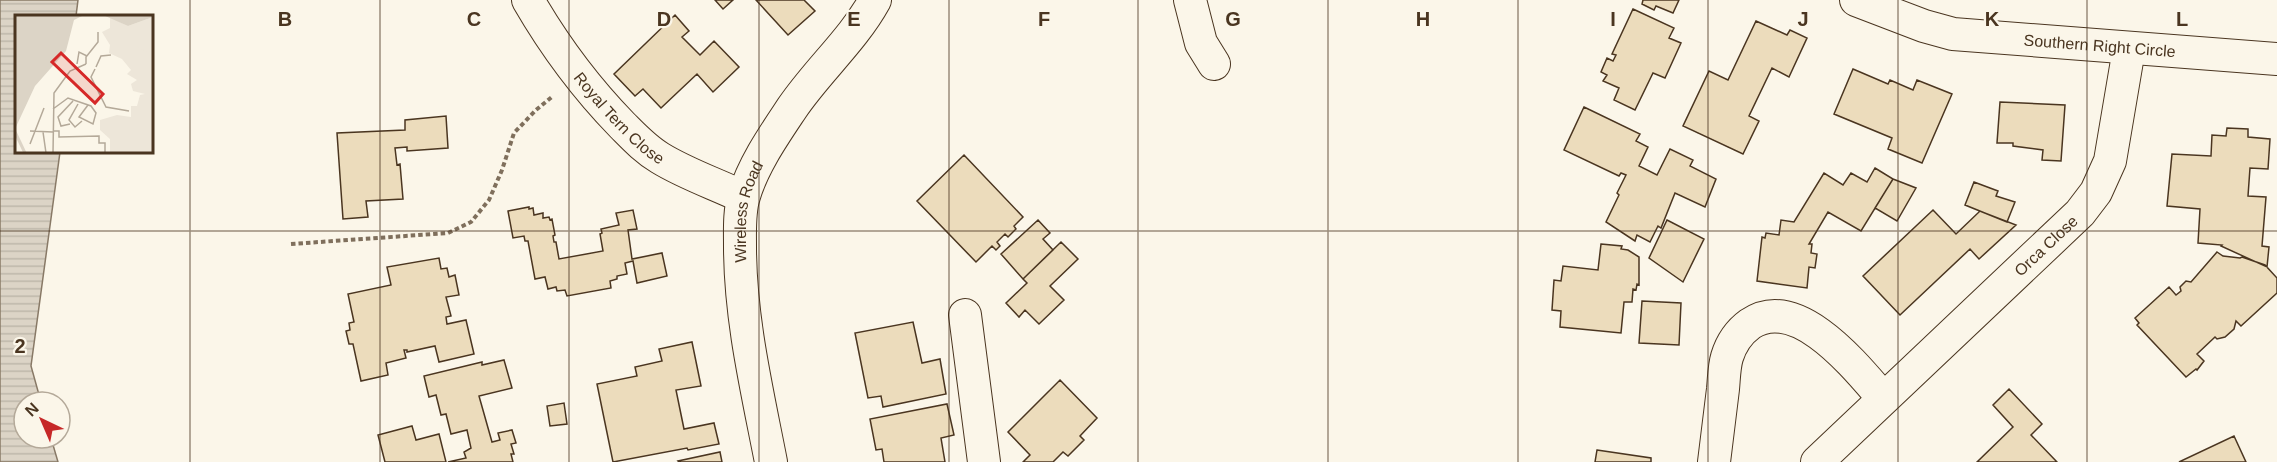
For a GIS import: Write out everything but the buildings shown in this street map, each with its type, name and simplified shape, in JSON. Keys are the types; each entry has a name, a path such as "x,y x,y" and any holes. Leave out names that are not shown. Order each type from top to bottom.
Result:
{"street":[{"name":"Royal Tern Close","path":"528,0 579,75 607,109 640,143 659,158 743,197"},
{"name":"Wireless Road","path":"771,462 745,325 740,266 743,197 765,150 793,106 856,29 874,0"},
{"path":"1190,0 1201,43 1214,64"},
{"name":"Southern Right Circle","path":"1856,0 1924,26 1953,34 2277,59"},
{"name":"Orca Close","path":"1818,462 2080,213 2096,192 2110,161 2129,49"},
{"path":"966,315 984,462"},
{"path":"1714,462 1727,358 1734,340 1745,327 1758,319 1775,315 1792,319 1810,328 1840,351 1883,398"}],"path":[{"path":"291,244 448,233 471,222 489,200 514,134 536,110 579,75"}],"shaded area":[{"path":"0,0 78,0 76,15 15,15 15,153 60,153 31,366 38,390 12,390 12,450 54,450 58,462 0,462"}]}
